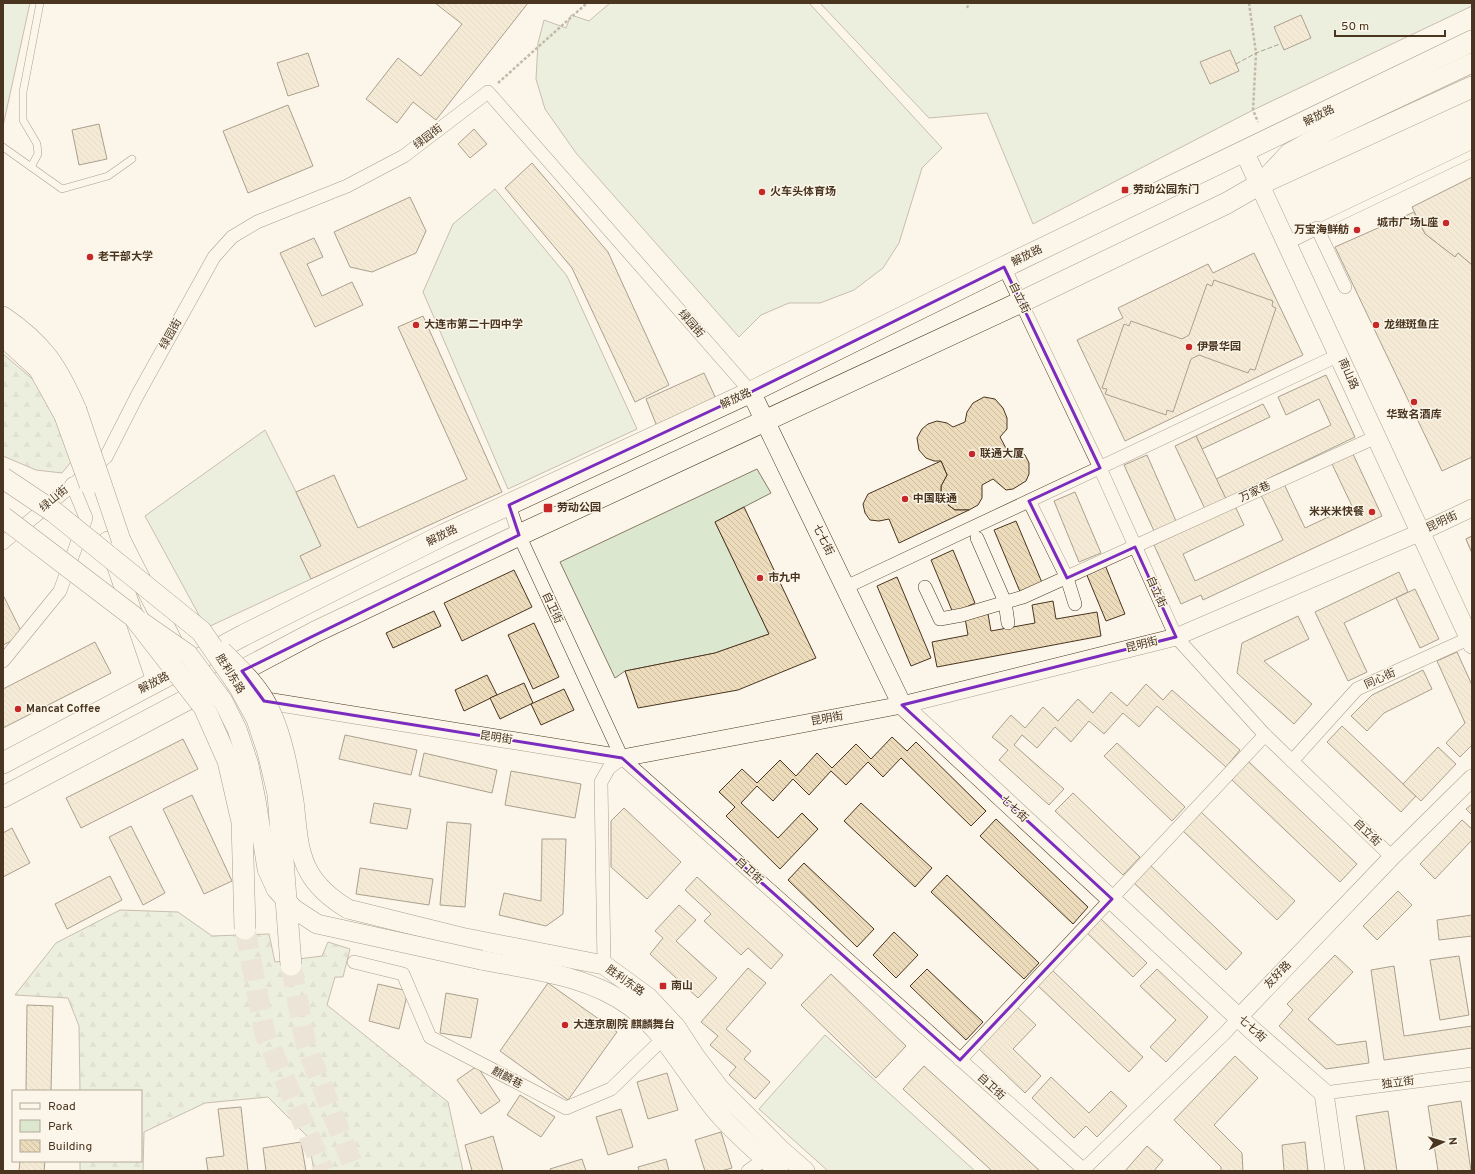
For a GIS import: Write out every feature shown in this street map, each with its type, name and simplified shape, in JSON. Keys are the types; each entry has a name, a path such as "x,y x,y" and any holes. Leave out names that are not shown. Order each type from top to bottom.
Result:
{"main road":[{"name":"解放路","path":"3,763 244,635 443,535 751,392 1004,267 1472,41"},
{"path":"1260,184 1289,153 1328,131 1472,63"},
{"path":"3,797 315,632 519,535 766,422 1021,302 1227,203 1260,184 1472,87"},
{"name":"南山路","path":"1244,152 1471,641"},
{"path":"3,316 24,330 51,358 64,380 71,413 115,540 156,681"},
{"path":"3,337 38,369 71,413"},
{"name":"七七街","path":"751,392 902,705 1239,1017 1324,1093"},
{"name":"胜利东路","path":"3,478 54,512 201,631 252,681 270,710 282,746 293,800 299,844 309,872 322,890 334,901 348,909 461,937 604,965 648,997 670,1033 695,1056 720,1088 781,1150 804,1171"},
{"path":"3,517 134,617 188,654 223,701 237,729 249,765 267,869 276,889 294,909 317,924 481,960 560,975 585,983 610,994 630,1007 650,1024 670,1033 718,1113 779,1171"},
{"path":"115,540 186,667"},
{"path":"134,617 204,707 228,762 242,822 245,929"},
{"name":"胜利东路","path":"201,631 257,719 268,752 278,794 284,850 291,965"},
{"path":"1324,1093 1335,1171"}],"street":[{"name":"绿园街","path":"106,457 137,396 214,257 232,237 257,222 347,186 404,156 488,92 751,392"},
{"path":"1286,243 1317,228 1345,287"},
{"name":"自立街","path":"1004,267 1100,468 1176,636 1265,735 1392,857"},
{"path":"846,587 1339,355"},
{"name":"万家巷","path":"925,587 940,619 1023,598 1376,437"},
{"name":"绿山街","path":"3,543 106,457"},
{"path":"3,661 60,591 86,518 72,484"},
{"path":"1029,501 1067,578 1075,604"},
{"name":"自卫街","path":"509,505 519,535 622,758 1083,1170"},
{"name":"昆明街","path":"156,681 204,691 622,758 902,705 1176,636 1421,532 1472,508"},
{"path":"977,538 1005,602 1008,623"},
{"name":"同心街","path":"1292,761 1357,689 1471,641"},
{"path":"960,1060 1265,735"},
{"path":"604,965 601,782 608,768 622,758"},
{"name":"友好路","path":"1083,1170 1226,1032 1392,857 1472,778"},
{"name":"麒麟巷","path":"354,962 403,974 430,1038 566,1108 611,1090 670,1033"},
{"name":"独立街","path":"1324,1093 1472,1074"},
{"path":"748,1171 764,1158 781,1150"}],"lane":[{"path":"31,167 38,154 37,144 23,120 23,92 40,3"},
{"path":"3,147 62,189 108,176 132,159"},
{"path":"1317,228 1472,154"}],"path":[{"path":"488,92 586,3"},
{"path":"967,8 969,3"},
{"path":"1249,3 1256,53 1253,110 1258,122"}],"highlighted area":[{"path":"1004,267 1100,468 1029,501 1067,578 1135,547 1176,637 902,705 1112,899 960,1060 622,758 264,701 242,671 519,535 509,505 751,392"}],"green space":[{"path":"3,3 30,3 3,126"},
{"name":"火车头体育场","path":"610,3 809,3 942,148 922,168 899,243 883,268 854,290 820,303 789,303 761,315 739,337 576,153 545,109 536,79 538,43 544,20 566,28 571,15 589,21"},
{"path":"820,3 1472,3 1472,6 1253,110 1033,224 987,113 929,118"},
{"path":"495,189 567,276 637,429 508,489 423,292 453,224"},
{"path":"3,354 36,382 65,420 71,462 62,473 36,470 3,456"},
{"path":"265,430 321,546 300,556 311,579 206,628 145,516"},
{"path":"757,469 771,493 715,522 769,634 715,653 625,671 615,678 560,562"},
{"path":"120,910 178,912 212,936 269,934 275,962 322,956 328,942 350,949 343,977 335,977 327,1005 448,1102 463,1171 314,1171 308,1137 268,1097 205,1103 144,1132 143,1171 80,1171 80,1162 142,1162 142,1090 80,1090 79,1026 68,998 15,995 56,943"},
{"path":"825,1035 975,1171 828,1171 759,1109"}],"building":[{"path":"435,3 528,3 436,120 413,102 397,123 366,99 398,58 421,76 462,24"},
{"path":"1301,15 1311,38 1284,50 1274,27"},
{"path":"1230,50 1239,71 1210,84 1200,62"},
{"path":"308,53 319,86 288,96 277,63"},
{"path":"288,105 313,166 248,193 223,131"},
{"path":"99,124 107,159 79,165 72,130"},
{"path":"474,129 487,144 470,158 458,144"},
{"path":"532,163 608,252 669,385 635,402 572,268 505,188"},
{"name":"城市广场L座","path":"1472,177 1472,265 1458,253 1455,257 1425,234 1412,207"},
{"path":"410,197 426,231 416,253 372,272 350,267 334,232"},
{"path":"1414,212 1425,234 1455,257 1458,253 1472,265 1472,457 1442,471 1335,247"},
{"path":"314,238 323,257 307,264 322,296 352,282 363,305 315,327 280,253"},
{"path":"1254,253 1303,355 1125,441 1077,340 1123,318 1118,308 1208,264 1213,273"},
{"name":"伊景华园","path":"1214,280 1273,301 1272,306 1276,308 1255,370 1250,369 1248,373 1199,355 1191,359 1173,412 1167,410 1166,415 1105,394 1107,389 1102,388 1124,324 1129,326 1131,321 1182,339 1189,335 1207,284 1212,286"},
{"path":"423,316 502,492 311,579 300,556 321,546 296,492 334,475 358,528 467,479 398,327"},
{"path":"704,373 718,403 658,429 646,399"},
{"path":"1326,375 1355,437 1226,499 1216,479 1331,425 1319,399 1286,415 1278,397"},
{"name":"联通大厦","path":"984,397 995,399 1003,408 1007,418 1007,429 1000,437 1008,452 1018,451 1025,455 1029,463 1029,474 1026,481 1013,489 1006,490 993,479 982,485 982,498 978,505 969,510 955,510 948,505 941,494 941,486 947,475 941,461 934,461 926,458 919,450 917,438 922,429 928,424 937,421 947,423 953,427 965,422 967,412 973,403"},
{"path":"1263,404 1270,417 1202,449 1196,436"},
{"path":"1196,436 1226,499 1205,509 1175,446"},
{"path":"1352,452 1382,516 1203,600 1201,595 1181,604 1154,545 1235,506 1244,525 1183,554 1195,581 1283,540 1261,495 1284,484 1305,528 1352,506 1331,462"},
{"path":"1147,455 1176,521 1154,531 1124,465"},
{"name":"中国联通","path":"941,461 947,475 941,486 941,494 948,505 955,510 969,510 899,543 889,519 879,521 870,520 865,513 863,504 868,494"},
{"path":"1075,492 1101,553 1079,562 1054,501"},
{"name":"市九中","path":"744,507 816,658 738,690 638,708 625,671 715,653 769,634 715,522"},
{"path":"1016,521 1043,585 1021,594 994,530"},
{"path":"1472,536 1472,553 1466,539"},
{"path":"1472,536 1472,553 1466,539"},
{"path":"953,550 975,603 953,613 931,560"},
{"path":"1105,565 1125,614 1106,621 1086,573"},
{"path":"514,570 532,607 462,641 444,603"},
{"path":"1399,572 1408,592 1344,623 1367,672 1348,681 1315,612"},
{"path":"897,577 931,658 911,666 877,586"},
{"path":"1415,589 1439,639 1420,648 1396,598"},
{"path":"3,595 23,635 3,645"},
{"path":"1053,601 1056,619 1097,612 1101,636 937,667 932,642 968,635 965,618 988,614 991,631 1035,623 1032,605"},
{"path":"434,611 441,626 393,648 386,633"},
{"path":"1298,616 1309,639 1264,661 1312,704 1294,724 1237,673 1242,643"},
{"path":"534,623 559,677 533,689 508,635"},
{"path":"95,642 111,673 3,728 3,689"},
{"path":"1457,652 1472,685 1472,745 1460,757 1446,743 1465,723 1437,661"},
{"path":"1423,670 1432,689 1384,713 1367,731 1351,716 1372,695"},
{"path":"487,675 497,695 464,711 455,690"},
{"path":"524,683 533,703 500,719 490,698"},
{"path":"1146,684 1163,700 1172,690 1240,750 1226,767 1157,706 1139,727 1123,713 1104,734 1089,721 1071,742 1055,727 1037,748 1022,735 1014,745 1064,789 1049,805 999,760 1008,750 992,737 1011,715 1025,728 1043,707 1058,721 1078,699 1093,713 1111,692 1127,706"},
{"path":"564,689 574,710 541,725 531,704"},
{"path":"1342,726 1416,796 1401,812 1327,742"},
{"path":"345,735 417,750 411,775 339,759"},
{"path":"892,737 907,751 916,742 986,811 971,826 901,758 883,777 868,762 846,785 831,771 809,795 793,779 773,801 757,786 741,803 778,838 802,813 818,829 780,869 726,816 735,807 719,792 742,769 757,783 780,760 796,776 817,753 832,768 856,744 871,759"},
{"path":"183,739 198,769 81,828 66,798"},
{"path":"1117,743 1185,807 1172,821 1104,756"},
{"path":"1438,747 1456,764 1421,801 1403,784"},
{"path":"424,753 497,770 492,793 419,776"},
{"path":"1248,761 1357,864 1340,882 1231,779"},
{"path":"511,771 581,784 575,818 505,805"},
{"path":"1073,793 1140,857 1123,875 1055,811"},
{"path":"192,795 232,881 204,894 163,809"},
{"path":"374,803 411,809 407,829 370,823"},
{"path":"861,803 932,868 915,887 844,821"},
{"path":"1472,804 1472,815 1466,809"},
{"path":"624,808 681,862 647,899 611,867 611,821"},
{"path":"1201,812 1295,901 1277,920 1183,831"},
{"path":"996,819 1088,907 1073,924 980,836"},
{"path":"1462,820 1472,829 1472,840 1435,879 1420,864"},
{"path":"447,822 471,824 465,907 440,905"},
{"path":"131,826 165,893 143,905 109,837"},
{"path":"12,828 30,863 3,877 3,833"},
{"path":"542,839 566,839 563,914 546,926 499,915 504,893 541,901"},
{"path":"804,863 874,929 857,947 788,880"},
{"path":"1150,865 1242,953 1226,970 1133,882"},
{"path":"360,868 433,879 429,905 356,894"},
{"path":"947,875 1039,963 1024,979 931,892"},
{"path":"110,876 122,900 67,929 55,904"},
{"path":"697,877 783,955 771,969 748,948 741,955 704,921 711,914 685,890"},
{"path":"1398,891 1412,905 1377,940 1363,926"},
{"path":"679,905 696,920 676,941 717,978 698,998 650,954 663,938 655,931"},
{"path":"1472,915 1472,936 1439,940 1437,920"},
{"path":"1101,919 1147,963 1133,977 1087,933"},
{"path":"894,932 918,955 896,978 873,955"},
{"path":"1335,955 1353,972 1308,1019 1337,1045 1366,1041 1369,1063 1326,1069 1279,1026 1293,1010 1287,1004"},
{"path":"1459,956 1469,1015 1440,1020 1430,960"},
{"path":"1394,966 1404,1036 1472,1026 1472,1048 1384,1060 1371,970"},
{"path":"748,968 766,983 726,1029 751,1051 744,1059 770,1082 755,1099 729,1075 736,1067 710,1045 718,1036 701,1022"},
{"path":"927,969 983,1022 966,1040 910,986"},
{"path":"1157,969 1208,1017 1166,1062 1150,1047 1176,1020 1140,986"},
{"path":"1052,970 1143,1057 1129,1072 1037,985"},
{"path":"831,974 906,1046 876,1078 801,1005"},
{"path":"548,983 617,1032 568,1100 500,1051"},
{"path":"378,984 408,991 399,1029 369,1021"},
{"path":"446,993 478,999 471,1038 440,1033"},
{"path":"27,1005 53,1006 51,1090 26,1090"},
{"path":"1017,1007 1036,1025 1013,1049 1041,1076 1025,1093 978,1048"},
{"path":"1235,1056 1258,1078 1214,1125 1242,1153 1243,1171 1221,1171 1221,1167 1174,1120"},
{"path":"477,1066 500,1101 481,1114 457,1080"},
{"path":"924,1066 1040,1171 990,1171 991,1170 903,1089"},
{"path":"667,1073 678,1110 648,1119 637,1082"},
{"path":"1051,1077 1089,1113 1111,1091 1127,1106 1097,1137 1086,1126 1074,1138 1032,1098"},
{"path":"520,1095 555,1117 541,1137 507,1115"},
{"path":"1461,1101 1471,1171 1438,1171 1428,1106"},
{"path":"241,1107 248,1171 208,1171 206,1158 224,1156 218,1109"},
{"path":"621,1109 633,1147 608,1155 596,1117"},
{"path":"1388,1111 1397,1171 1365,1171 1356,1116"},
{"path":"721,1132 732,1168 721,1171 705,1171 695,1140"},
{"path":"493,1136 503,1171 472,1171 465,1145"},
{"path":"301,1142 306,1171 266,1171 263,1148"},
{"path":"1305,1142 1308,1171 1284,1171 1282,1145"},
{"path":"1147,1146 1163,1160 1154,1171 1125,1171"},
{"path":"582,1159 586,1171 551,1171 550,1169"},
{"path":"666,1159 669,1171 639,1171 638,1167"},
{"path":"20,1162 45,1162 44,1171 19,1171"}],"tunnel":[{"path":"245,929 265,1034 324,1171"},
{"path":"291,965 306,1045 355,1171"}],"fence":[{"path":"1236,64 1256,53 1280,44"}],"place":[{"name":"劳动公园东门","path":"1125,190"},
{"name":"火车头体育场","path":"762,192"},
{"name":"城市广场L座","path":"1446,223"},
{"name":"万宝海鲜舫","path":"1357,230"},
{"name":"老干部大学","path":"90,257"},
{"name":"大连市第二十四中学","path":"416,325"},
{"name":"龙继斑鱼庄","path":"1376,325"},
{"name":"伊景华园","path":"1189,347"},
{"name":"华致名酒库","path":"1414,402"},
{"name":"联通大厦","path":"972,454"},
{"name":"中国联通","path":"905,499"},
{"name":"劳动公园","path":"548,508"},
{"name":"米米米快餐","path":"1372,512"},
{"name":"市九中","path":"760,578"},
{"name":"Mancat Coffee","path":"18,709"},
{"name":"南山","path":"663,986"},
{"name":"大连京剧院 麒麟舞台","path":"565,1025"}]}
